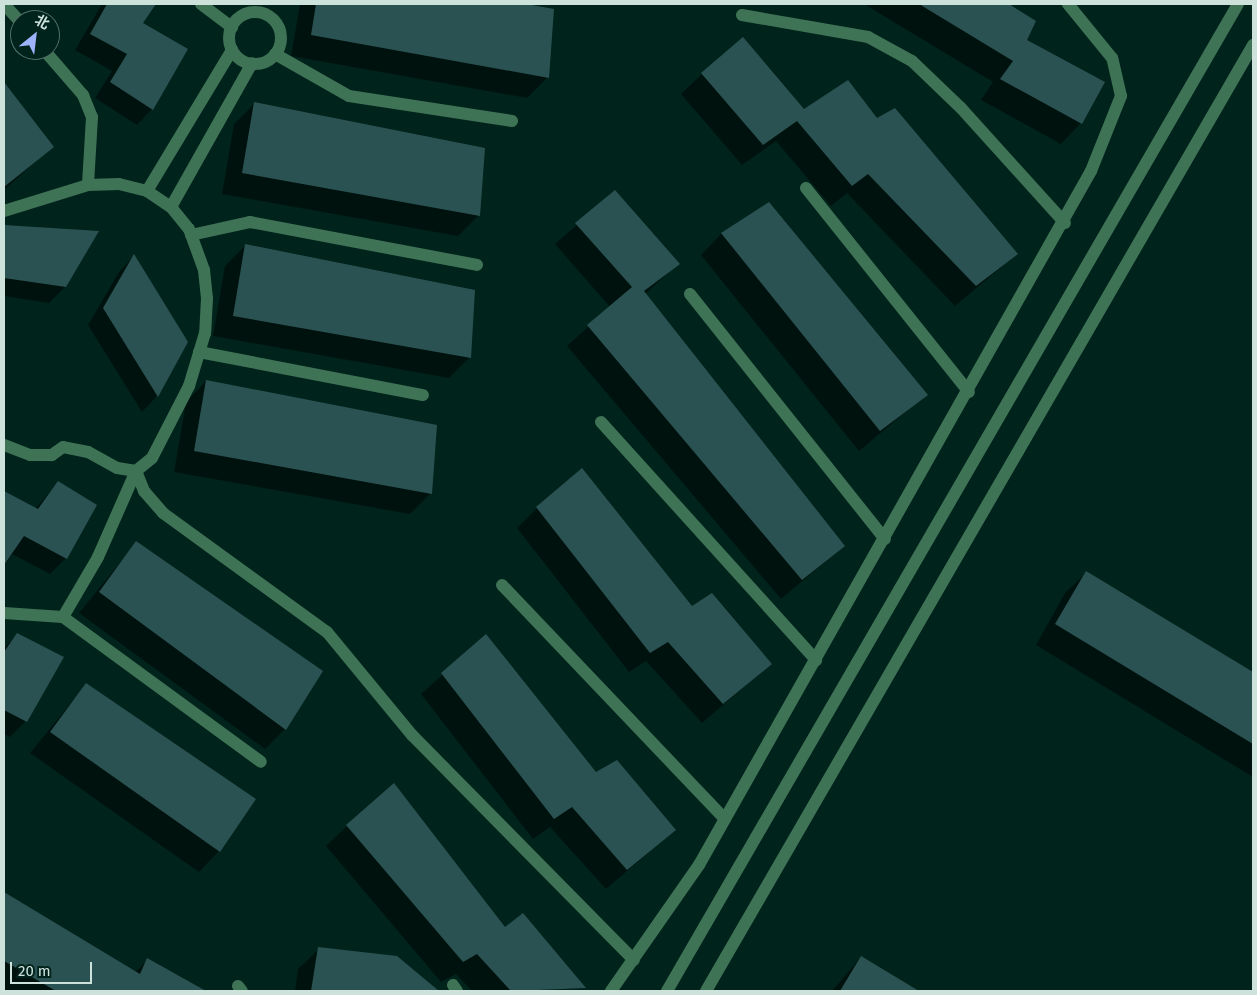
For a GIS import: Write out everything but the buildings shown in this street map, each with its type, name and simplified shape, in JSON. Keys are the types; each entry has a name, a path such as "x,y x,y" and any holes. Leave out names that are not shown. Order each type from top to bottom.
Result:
{"street":[{"path":"201,4 232,26"},
{"path":"267,15 274,4"},
{"path":"611,991 634,960 725,819 1065,223 1121,96 1112,58 1068,4"},
{"path":"667,991 1238,4"},
{"path":"146,191 232,50 232,26 243,15 267,15 279,29 275,54"},
{"path":"742,15 868,37 912,61 962,108 1065,223"},
{"path":"706,991 1253,44"},
{"path":"232,50 252,63"},
{"path":"171,207 252,63 275,54"},
{"path":"275,54 349,96 512,121"},
{"path":"53,60 83,95 92,117 88,185"},
{"path":"4,211 88,185 119,184 146,191 171,207 191,235 204,270 207,298 200,352 170,428 152,458 136,470 98,557 63,616"},
{"path":"806,188 969,392"},
{"path":"191,235 250,222 477,264"},
{"path":"690,294 885,539"},
{"path":"200,352 423,395"},
{"path":"601,422 816,660"},
{"path":"4,445 30,456 52,455 63,447 80,450 118,468 136,470"},
{"path":"136,470 144,491 163,513 327,632 412,735 634,960"},
{"path":"502,585 725,819"},
{"path":"4,614 63,616 262,762"}]}
